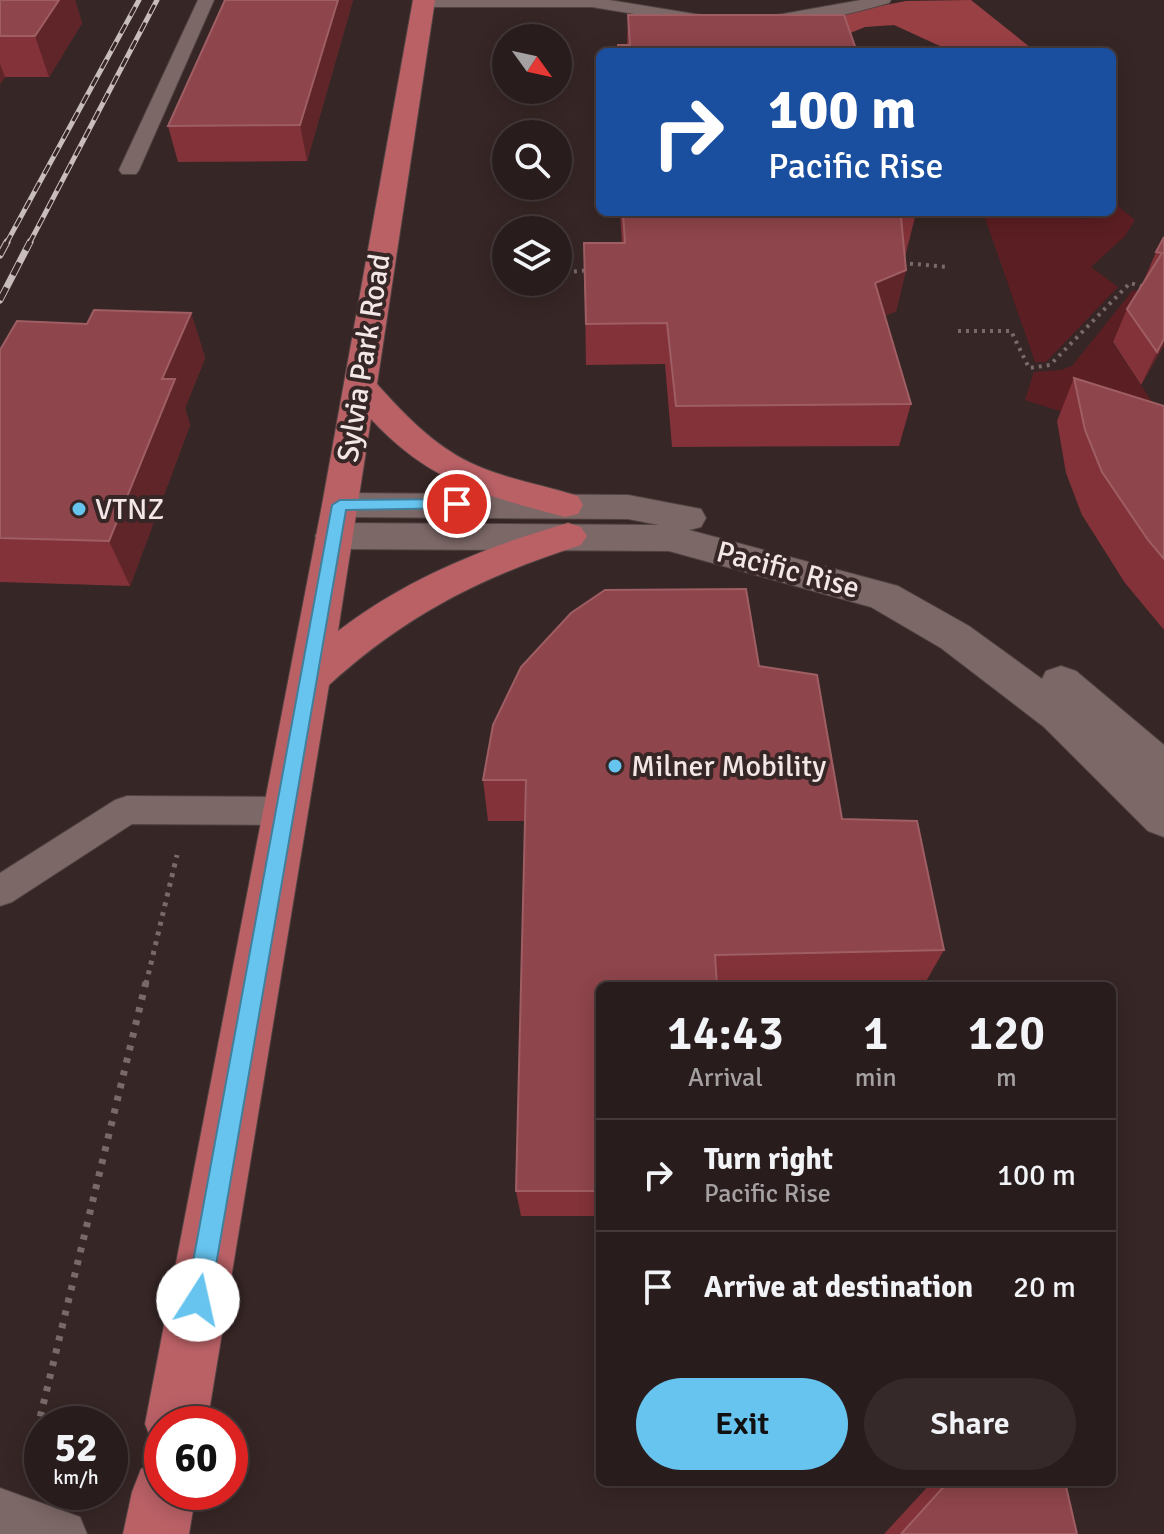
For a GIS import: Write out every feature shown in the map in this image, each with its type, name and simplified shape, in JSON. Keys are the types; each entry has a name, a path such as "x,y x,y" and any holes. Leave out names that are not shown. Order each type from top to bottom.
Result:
{"main road":[{"name":"Sylvia Park Road","path":"179,1406 337,520 424,1"},
{"path":"360,385 392,422 432,456 566,520"},
{"path":"308,679 345,644 410,598 511,552 566,520"},
{"path":"156,1534 161,1510"}],"street":[{"name":"Pacific Rise","path":"566,520 628,507 733,526 803,544 889,575 968,617 1027,655 1164,771"},
{"name":"Pacific Rise","path":"337,520 566,520 669,538 884,596 955,637 1059,715 1164,818"}],"lane":[{"path":"129,170 206,0"},
{"path":"761,20 815,15 883,0"},
{"path":"424,1 592,2 684,18 724,21"},
{"path":"0,891 127,810 285,811"},
{"path":"8,1515 63,1534"}],"path":[{"path":"893,261 949,267"},
{"path":"572,271 591,269"},
{"path":"958,331 1011,331 1029,368 1050,365 1130,283 1149,288"},
{"path":"8,1515 176,857 197,810"}],"shaded area":[{"path":"971,0 1031,48 944,48 894,25 865,27 843,36 833,15 906,1"},
{"path":"1116,195 1119,207 1135,220 1125,236 1091,267 1118,287 1046,362 1035,362 984,216 1087,219 1088,216 1116,216"},
{"path":"1133,290 1141,293 1113,343 1164,420 1164,444 1025,400 1034,372 1072,366"}],"building":[{"path":"0,0 59,0 35,36 0,36"},
{"path":"225,0 338,0 300,125 168,126"},
{"path":"628,15 844,15 856,48 618,48 618,45 630,45"},
{"path":"623,216 915,216 901,217 906,270 875,283 911,404 676,406 667,323 586,324 584,243 625,243"},
{"path":"1164,237 1164,339 1157,352 1127,309 1162,253 1156,252"},
{"name":"VTNZ","path":"94,310 191,313 162,379 175,379 109,541 0,538 0,350 17,321 87,324"},
{"path":"1074,378 1164,406 1164,559 1102,472 1085,430"},
{"path":"746,589 759,666 817,675 842,819 917,821 944,950 715,955 717,982 596,982 596,1191 516,1191 526,780 483,780 493,725 521,667 571,613 605,590"},
{"path":"944,1486 1066,1486 1077,1534 901,1534"}],"railway":[{"path":"6,244 139,0"},
{"path":"29,244 157,0"},
{"path":"0,255 7,242"},
{"path":"0,300 30,242"}],"place":[{"name":"VTNZ","path":"79,509"},
{"name":"Milner Mobility","path":"615,766"}],"route":[{"path":"198,1300 340,505 457,504"}]}
